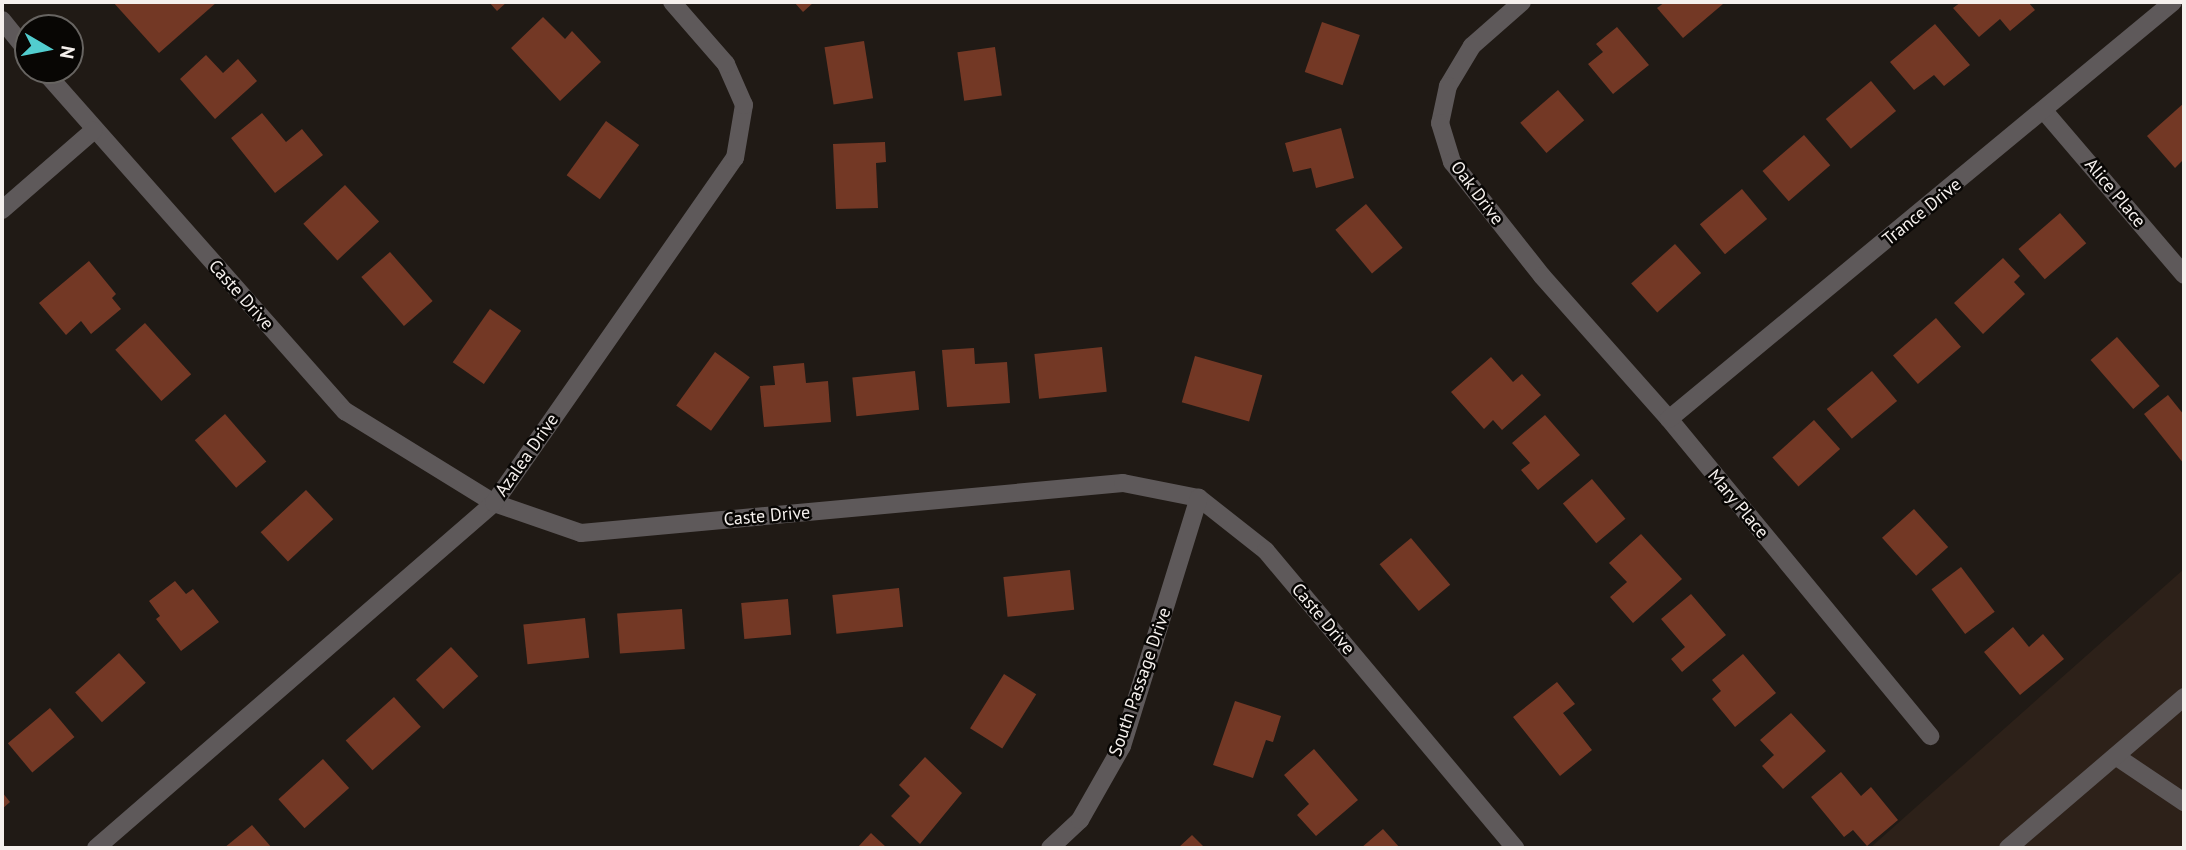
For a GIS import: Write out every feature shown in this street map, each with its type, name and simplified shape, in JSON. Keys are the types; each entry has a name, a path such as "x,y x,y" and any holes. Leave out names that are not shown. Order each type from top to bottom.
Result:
{"street":[{"name":"Azalea Drive","path":"96,848 494,503 735,158 744,105 726,64 672,2"},
{"name":"Oak Drive","path":"1522,2 1472,46 1448,86 1440,123 1452,162 1542,276"},
{"name":"Trance Drive","path":"1669,419 2045,112 2173,2"},
{"path":"2,20 14,35"},
{"name":"Caste Drive","path":"54,84 93,131 345,411 494,503 581,533 1123,483 1199,498 1266,551 1516,848"},
{"name":"Alice Place","path":"2045,112 2184,275"},
{"path":"2,210 93,131"},
{"name":"Mary Place","path":"1542,276 1669,419 1930,736"},
{"name":"South Passage Drive","path":"1050,848 1080,820 1122,746 1199,498"},
{"path":"2008,848 2184,697"},
{"path":"2117,757 2184,802"}],"shaded area":[{"path":"2184,569 2184,848 1870,848"}],"building":[{"path":"113,2 217,2 159,53"},
{"path":"489,2 507,2 497,11"},
{"path":"794,2 814,2 803,12"},
{"path":"1665,2 1723,4 1683,38 1657,8"},
{"path":"1961,2 2028,2 2035,10 2010,31 2000,19 1979,37 1953,8"},
{"path":"543,17 565,39 572,31 601,62 560,101 511,48"},
{"path":"1322,22 1360,35 1343,85 1305,72"},
{"path":"1935,24 1970,65 1944,86 1934,75 1914,90 1890,62"},
{"path":"1617,27 1649,65 1613,94 1588,64 1603,52 1596,44"},
{"path":"864,41 873,98 834,105 824,47"},
{"path":"995,47 1002,96 964,101 957,52"},
{"path":"206,55 223,73 238,59 257,81 215,119 180,79"},
{"path":"1871,81 1896,111 1851,149 1826,119"},
{"path":"1558,90 1584,120 1547,153 1520,123"},
{"path":"2184,103 2184,159 2175,168 2147,136"},
{"path":"262,113 286,142 302,129 323,155 275,193 231,138"},
{"path":"606,121 639,145 600,199 567,175"},
{"path":"1341,128 1354,178 1316,188 1311,168 1293,172 1285,143"},
{"path":"1804,135 1830,165 1789,201 1762,171"},
{"path":"885,142 886,162 876,163 878,208 836,209 833,144"},
{"path":"345,185 379,222 337,260 303,224"},
{"path":"1742,189 1767,219 1725,254 1700,224"},
{"path":"1366,204 1403,248 1372,273 1335,230"},
{"path":"2060,213 2086,243 2045,279 2018,249"},
{"path":"1675,244 1701,273 1657,312 1631,283"},
{"path":"390,252 433,301 404,326 361,277"},
{"path":"2003,258 2020,276 2014,282 2025,294 1983,334 1954,303"},
{"path":"89,261 116,294 112,298 121,309 91,334 81,321 66,335 39,303"},
{"path":"490,309 521,331 484,384 453,362"},
{"path":"1936,318 1961,347 1918,384 1893,355"},
{"path":"145,323 191,374 161,401 115,350"},
{"path":"2117,337 2160,386 2133,409 2091,360"},
{"path":"1102,347 1107,392 1039,399 1034,354"},
{"path":"974,348 975,364 1007,362 1010,403 947,407 942,350"},
{"path":"715,352 750,377 711,431 676,405"},
{"path":"1195,356 1262,375 1249,421 1182,402"},
{"path":"1491,357 1513,382 1522,374 1541,395 1502,430 1493,420 1484,429 1451,392"},
{"path":"804,363 806,383 828,381 831,422 764,427 760,386 775,385 773,366"},
{"path":"915,371 919,410 856,416 852,378"},
{"path":"1872,371 1897,401 1852,439 1827,409"},
{"path":"2168,395 2184,415 2184,464 2144,414"},
{"path":"225,414 266,462 236,488 195,440"},
{"path":"1545,415 1580,455 1538,490 1521,470 1530,463 1512,443"},
{"path":"1814,420 1840,449 1798,486 1772,457"},
{"path":"1592,479 1625,519 1596,543 1563,503"},
{"path":"306,490 333,519 288,562 261,532"},
{"path":"1914,509 1948,547 1916,576 1882,538"},
{"path":"1641,534 1682,579 1633,623 1610,597 1627,582 1609,563"},
{"path":"1411,538 1450,585 1419,611 1380,564"},
{"path":"1961,567 1995,612 1965,634 1931,589"},
{"path":"1070,570 1074,610 1008,617 1003,577"},
{"path":"175,581 186,594 193,589 219,622 181,651 156,619 160,616 149,601"},
{"path":"899,588 903,627 836,634 832,595"},
{"path":"1691,594 1726,635 1682,672 1671,659 1685,647 1661,619"},
{"path":"788,599 791,635 744,639 741,603"},
{"path":"682,609 685,649 620,653 617,614"},
{"path":"585,618 589,658 528,664 523,624"},
{"path":"2013,627 2029,647 2043,634 2064,659 2020,695 1984,652"},
{"path":"451,647 478,676 443,709 416,680"},
{"path":"119,653 146,683 102,722 75,692"},
{"path":"1743,654 1776,693 1735,727 1712,699 1721,691 1712,680"},
{"path":"1004,674 1036,694 1002,748 970,728"},
{"path":"1557,682 1575,704 1563,713 1592,750 1560,776 1513,717"},
{"path":"394,697 421,727 372,770 346,740"},
{"path":"1235,701 1281,716 1273,742 1266,740 1253,778 1213,765"},
{"path":"50,708 74,737 32,772 8,743"},
{"path":"1791,713 1826,751 1783,789 1762,766 1774,755 1760,740"},
{"path":"1314,749 1358,800 1316,836 1297,815 1309,804 1284,775"},
{"path":"925,757 962,793 920,844 891,816 910,796 899,785"},
{"path":"323,759 349,788 305,828 278,799"},
{"path":"1841,772 1861,796 1871,787 1898,820 1867,846 1853,830 1844,837 1811,797"},
{"path":"2,792 10,802 2,809"},
{"path":"252,825 272,848 224,848"},
{"path":"1383,829 1400,848 1361,848"},
{"path":"871,833 887,848 857,848"},
{"path":"1192,835 1205,848 1178,848"}]}
